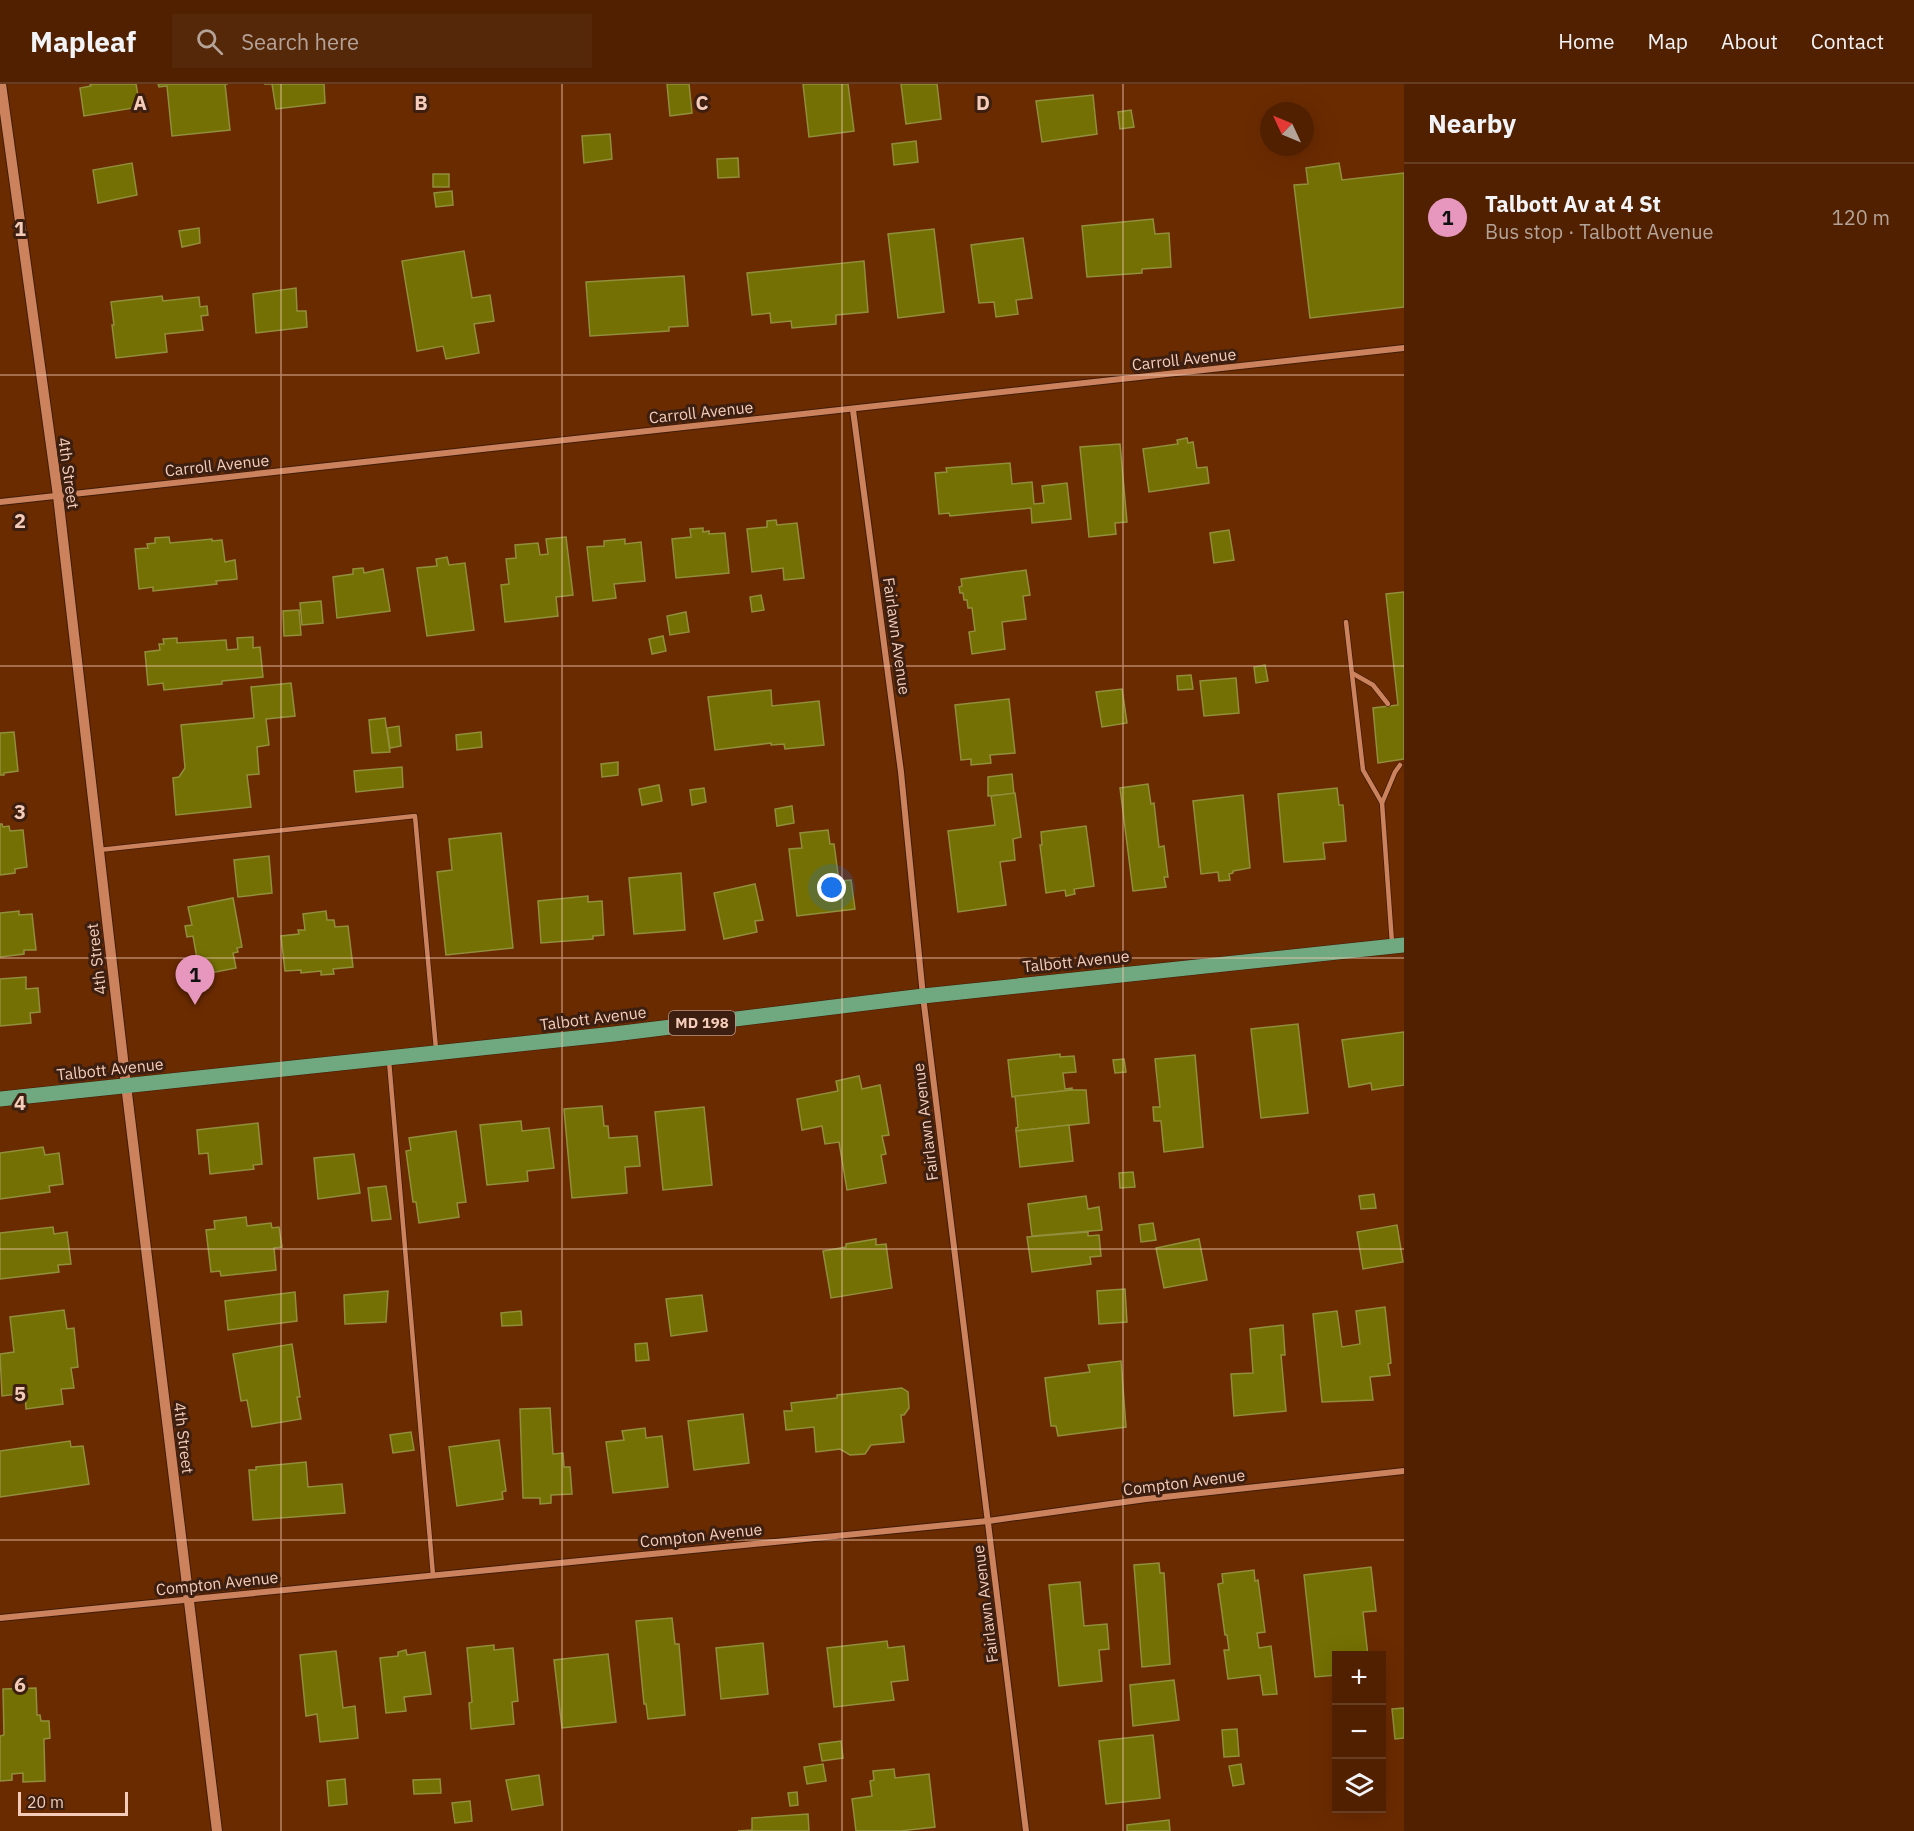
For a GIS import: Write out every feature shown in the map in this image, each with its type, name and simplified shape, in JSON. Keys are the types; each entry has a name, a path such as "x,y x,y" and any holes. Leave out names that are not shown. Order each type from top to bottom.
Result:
{"main road":[{"name":"Talbott Avenue","path":"0,1099 436,1054 923,996 1398,945"}],"street":[{"name":"4th Street","path":"1,84 58,495 126,1085 217,1831"},
{"name":"Carroll Avenue","path":"0,502 1404,348"},
{"name":"Fairlawn Avenue","path":"852,410 901,772 923,996 1026,1831"},
{"name":"Compton Avenue","path":"0,1618 988,1521 1146,1499 1404,1471"}],"lane":[{"path":"1346,622 1364,770 1382,803 1398,945"},
{"path":"1352,673 1373,685 1388,704"},
{"path":"1382,803 1400,765"},
{"path":"99,850 415,816 436,1054"},
{"path":"389,1059 433,1575"}],"building":[{"path":"90,84 136,84 140,107 84,116 80,88 91,86"},
{"path":"158,84 225,84 230,130 172,136 167,86 159,87"},
{"path":"272,84 324,84 325,103 276,109"},
{"path":"667,84 689,84 692,113 670,116"},
{"path":"803,84 848,84 854,131 809,137"},
{"path":"901,84 937,84 941,119 906,124"},
{"path":"1093,95 1097,134 1042,142 1036,101"},
{"path":"1131,110 1134,127 1120,129 1118,112"},
{"path":"610,134 612,159 584,163 582,136"},
{"path":"916,141 918,162 894,165 892,144"},
{"path":"738,158 739,177 718,178 717,159"},
{"path":"132,163 137,195 98,203 93,170"},
{"path":"1339,163 1342,180 1404,173 1404,307 1310,318 1294,185 1308,184 1306,168"},
{"path":"433,174 449,174 449,187 433,187"},
{"path":"452,191 453,205 436,207 434,193"},
{"path":"1153,219 1155,234 1169,233 1171,267 1142,269 1142,273 1087,277 1082,226"},
{"path":"199,228 200,243 182,247 179,231"},
{"path":"934,229 944,312 898,318 888,234"},
{"path":"1023,238 1032,298 1016,300 1018,314 996,317 994,302 979,303 971,245"},
{"path":"464,251 472,298 490,295 494,321 474,324 479,353 446,359 443,346 417,351 402,261"},
{"path":"864,261 868,312 836,315 836,324 792,328 791,321 771,323 770,313 752,315 747,273"},
{"path":"684,276 688,326 669,327 669,331 590,336 586,282"},
{"path":"296,288 297,311 306,311 307,327 256,333 253,294"},
{"path":"162,296 163,301 199,297 200,307 207,306 208,315 201,316 203,330 165,334 167,352 116,358 111,302"},
{"path":"1187,438 1188,443 1193,442 1197,468 1207,467 1209,483 1149,492 1143,449 1178,444 1177,440"},
{"path":"1120,444 1127,522 1115,523 1116,534 1089,537 1080,447"},
{"path":"1010,463 1012,484 1032,482 1034,504 1044,503 1042,486 1067,483 1071,519 1032,523 1031,508 950,516 949,513 939,514 935,473 947,472 946,468"},
{"path":"776,520 777,525 797,523 804,578 784,580 783,568 752,572 747,529 767,527 767,521"},
{"path":"703,528 703,532 709,531 709,534 725,533 729,573 676,578 672,539 691,537 690,529"},
{"path":"1229,530 1234,560 1214,563 1210,533"},
{"path":"169,537 170,543 222,540 225,562 235,560 237,579 216,581 217,584 153,591 153,587 139,589 135,549 148,548 147,544 155,543 155,538"},
{"path":"566,537 573,595 556,597 558,616 505,622 501,585 509,584 506,559 516,558 515,545 538,543 540,555 548,554 546,539"},
{"path":"625,539 625,544 641,542 645,581 614,584 616,598 593,601 587,547 604,546 604,541"},
{"path":"447,557 449,565 465,563 474,630 427,636 417,568 437,566 436,559"},
{"path":"363,568 364,573 383,569 390,611 337,618 333,577 353,574 353,569"},
{"path":"1026,570 1030,595 1023,596 1026,619 1002,622 1005,649 972,654 969,632 975,631 972,608 968,608 967,600 964,600 963,593 960,593 961,579"},
{"path":"1404,592 1404,759 1378,763 1373,708 1398,705 1386,594"},
{"path":"761,595 764,610 752,612 750,597"},
{"path":"321,601 323,623 302,625 300,603"},
{"path":"299,610 301,635 284,636 283,611"},
{"path":"686,612 689,632 670,635 667,616"},
{"path":"663,636 666,651 652,654 649,639"},
{"path":"253,637 253,648 260,647 263,677 164,690 163,683 148,685 145,652 160,650 159,644 164,644 163,639 177,638 177,643 226,640 227,650 238,649 237,638"},
{"path":"1265,665 1268,681 1256,683 1254,667"},
{"path":"1191,675 1193,689 1178,690 1177,676"},
{"path":"1236,678 1239,713 1204,716 1200,681"},
{"path":"291,683 295,716 266,719 269,745 257,747 259,774 247,775 251,807 176,815 173,778 179,777 185,768 181,725 254,718 251,687"},
{"path":"1122,689 1127,723 1102,727 1096,692"},
{"path":"771,690 772,706 819,701 824,745 785,749 784,744 771,745 771,743 715,750 708,697"},
{"path":"1009,699 1015,753 990,755 991,763 971,765 971,759 961,760 955,705"},
{"path":"385,718 390,752 372,753 369,720"},
{"path":"399,726 401,746 390,748 387,728"},
{"path":"14,732 18,771 0,775 0,733"},
{"path":"481,732 482,747 457,750 456,735"},
{"path":"618,762 618,775 602,777 601,764"},
{"path":"402,767 403,787 356,792 354,771"},
{"path":"1012,774 1014,794 988,796 988,777"},
{"path":"1148,784 1151,804 1154,803 1159,847 1164,846 1168,877 1164,877 1166,887 1133,891 1120,788"},
{"path":"659,785 662,801 642,805 639,789"},
{"path":"704,788 706,802 692,805 690,790"},
{"path":"1337,788 1339,805 1343,805 1346,841 1323,843 1325,859 1284,862 1278,794"},
{"path":"1015,793 1021,837 1013,839 1015,860 1000,862 1006,905 958,912 948,831 995,825 991,796"},
{"path":"1243,795 1250,868 1233,871 1229,874 1230,880 1219,881 1218,872 1201,874 1193,801"},
{"path":"792,806 794,823 777,826 775,809"},
{"path":"0,824 3,827 9,826 10,831 23,830 27,867 15,869 15,873 0,875"},
{"path":"1086,826 1094,886 1074,889 1075,894 1066,896 1065,890 1046,893 1040,845 1042,845 1041,832"},
{"path":"828,830 830,844 834,844 839,881 851,880 855,909 797,916 789,849 802,848 800,833"},
{"path":"501,833 513,948 446,955 437,872 452,870 449,839"},
{"path":"269,856 272,893 238,897 234,860"},
{"path":"681,873 685,930 634,934 629,878"},
{"path":"755,884 763,920 755,921 757,932 724,939 714,893"},
{"path":"588,896 588,902 602,901 604,935 593,936 593,939 541,943 538,901"},
{"path":"233,898 242,947 237,948 238,952 233,953 236,968 200,975 193,936 187,937 185,926 192,925 188,907"},
{"path":"19,911 19,915 32,914 36,950 24,950 24,954 0,957 0,913"},
{"path":"326,911 327,920 334,920 335,927 348,926 353,967 333,969 334,974 321,975 321,971 301,973 301,970 285,971 281,936 299,934 298,930 305,930 303,914"},
{"path":"26,977 26,989 38,988 40,1012 30,1013 31,1023 0,1026 0,979"},
{"path":"1298,1024 1308,1113 1261,1118 1251,1029"},
{"path":"1404,1032 1404,1085 1372,1090 1371,1083 1349,1087 1342,1040"},
{"path":"1060,1054 1060,1057 1074,1056 1076,1072 1063,1073 1065,1089 1072,1088 1072,1090 1012,1097 1008,1060"},
{"path":"1195,1055 1203,1147 1164,1152 1161,1121 1154,1121 1153,1107 1160,1107 1155,1059"},
{"path":"1124,1059 1126,1072 1115,1073 1113,1060"},
{"path":"859,1076 862,1089 880,1085 889,1135 882,1136 886,1154 881,1155 886,1183 847,1190 839,1142 825,1144 822,1126 802,1130 797,1099 838,1091 836,1081"},
{"path":"1086,1090 1089,1123 1016,1131 1018,1127 1015,1096"},
{"path":"602,1106 604,1126 608,1126 609,1138 637,1136 640,1166 625,1167 627,1193 572,1198 564,1109"},
{"path":"704,1107 712,1185 663,1190 655,1112"},
{"path":"521,1121 522,1131 549,1128 554,1168 527,1171 528,1181 487,1185 480,1125"},
{"path":"258,1123 262,1164 253,1165 254,1169 210,1174 208,1153 199,1154 197,1130"},
{"path":"1069,1125 1073,1161 1020,1167 1016,1131"},
{"path":"456,1131 466,1202 457,1203 459,1217 419,1223 416,1202 413,1202 406,1151 411,1150 409,1138"},
{"path":"43,1147 45,1155 59,1153 63,1184 49,1186 50,1192 0,1199 0,1153"},
{"path":"354,1154 360,1193 318,1199 314,1158"},
{"path":"1133,1172 1135,1187 1120,1188 1119,1173"},
{"path":"386,1186 391,1219 372,1221 368,1188"},
{"path":"1374,1194 1376,1208 1361,1209 1359,1196"},
{"path":"1086,1196 1088,1209 1099,1207 1102,1230 1032,1236 1028,1204"},
{"path":"246,1217 247,1226 271,1223 272,1228 279,1227 282,1247 274,1248 276,1270 221,1276 220,1271 211,1272 206,1230 215,1229 214,1221"},
{"path":"1153,1223 1156,1240 1141,1242 1139,1225"},
{"path":"1397,1225 1403,1262 1363,1269 1357,1232"},
{"path":"53,1227 54,1234 67,1232 71,1264 58,1265 59,1272 0,1279 0,1233"},
{"path":"1088,1232 1088,1236 1099,1235 1101,1256 1090,1257 1091,1264 1032,1272 1027,1237"},
{"path":"876,1239 876,1245 886,1244 892,1288 831,1298 823,1251"},
{"path":"1199,1239 1207,1280 1164,1288 1156,1248"},
{"path":"1125,1289 1127,1322 1099,1324 1097,1291"},
{"path":"388,1291 386,1322 345,1324 344,1295"},
{"path":"295,1292 297,1321 228,1330 225,1301"},
{"path":"702,1295 707,1331 671,1336 666,1299"},
{"path":"1385,1307 1391,1363 1388,1364 1390,1375 1370,1377 1373,1400 1322,1402 1313,1314 1337,1311 1342,1347 1360,1344 1356,1311"},
{"path":"64,1310 67,1329 74,1328 78,1367 71,1368 74,1388 61,1389 63,1404 26,1409 25,1393 2,1396 0,1354 14,1352 10,1317"},
{"path":"521,1311 522,1325 502,1326 501,1313"},
{"path":"1283,1325 1285,1355 1281,1355 1286,1411 1234,1416 1231,1374 1253,1373 1250,1329"},
{"path":"647,1343 649,1360 636,1361 635,1344"},
{"path":"292,1344 301,1419 252,1427 247,1400 241,1401 233,1354"},
{"path":"1121,1361 1126,1427 1058,1436 1056,1426 1051,1426 1045,1378 1090,1372 1088,1365"},
{"path":"902,1388 908,1392 909,1408 904,1415 901,1415 904,1442 871,1445 865,1454 850,1455 840,1449 816,1452 814,1427 786,1430 784,1411 792,1411 791,1403"},
{"path":"550,1408 553,1454 563,1453 564,1467 570,1467 572,1494 551,1495 551,1503 540,1504 540,1498 523,1498 520,1409"},
{"path":"743,1414 749,1463 694,1470 688,1421"},
{"path":"645,1428 646,1438 662,1436 668,1487 613,1493 606,1442 624,1440 622,1431"},
{"path":"411,1432 414,1450 393,1453 390,1435"},
{"path":"499,1440 506,1491 502,1492 503,1499 457,1506 449,1447"},
{"path":"70,1441 71,1447 83,1446 89,1484 0,1497 0,1451"},
{"path":"306,1462 308,1487 342,1484 345,1513 253,1520 249,1470 256,1470 256,1467"},
{"path":"1159,1563 1160,1573 1164,1573 1170,1664 1142,1667 1134,1565"},
{"path":"1371,1567 1376,1611 1363,1612 1367,1651 1332,1651 1332,1675 1315,1677 1304,1575"},
{"path":"1254,1570 1255,1581 1258,1580 1265,1632 1257,1633 1259,1648 1271,1646 1277,1694 1263,1695 1260,1675 1228,1679 1224,1650 1229,1650 1218,1584 1223,1583 1222,1574"},
{"path":"1080,1582 1084,1626 1107,1624 1109,1649 1099,1650 1102,1681 1059,1686 1049,1585"},
{"path":"672,1618 675,1644 679,1644 685,1715 648,1719 646,1704 644,1704 636,1621"},
{"path":"887,1641 888,1648 904,1646 908,1680 891,1682 894,1700 834,1707 827,1648"},
{"path":"763,1643 768,1694 721,1699 716,1648"},
{"path":"494,1645 494,1650 513,1648 518,1701 512,1702 514,1724 471,1729 469,1703 472,1702 467,1648"},
{"path":"406,1650 407,1655 425,1652 431,1694 404,1697 406,1711 386,1713 380,1658 398,1656 398,1652"},
{"path":"336,1651 343,1708 355,1706 358,1738 320,1742 317,1714 306,1716 300,1655"},
{"path":"608,1654 616,1722 562,1728 554,1660"},
{"path":"1174,1680 1179,1720 1133,1726 1130,1685"},
{"path":"36,1688 37,1715 40,1715 41,1721 49,1721 50,1738 44,1739 45,1781 23,1782 23,1773 12,1774 12,1780 0,1781 0,1736 4,1735 3,1689"},
{"path":"1404,1708 1404,1738 1395,1739 1392,1709"},
{"path":"1237,1729 1239,1756 1224,1757 1222,1730"},
{"path":"1153,1735 1160,1798 1106,1804 1099,1741"},
{"path":"841,1741 843,1758 822,1761 819,1744"},
{"path":"823,1764 826,1781 807,1784 804,1767"},
{"path":"1241,1764 1244,1784 1233,1786 1229,1766"},
{"path":"894,1769 895,1778 929,1774 935,1827 900,1831 856,1831 852,1799 872,1796 870,1781 874,1780 873,1771"},
{"path":"539,1775 543,1805 512,1810 506,1780"},
{"path":"345,1779 347,1804 329,1806 327,1781"},
{"path":"440,1779 441,1793 414,1794 413,1780"},
{"path":"797,1792 798,1805 790,1806 788,1793"},
{"path":"470,1801 472,1821 455,1823 452,1803"},
{"path":"808,1814 809,1831 738,1831 752,1830 752,1818"},
{"path":"1169,1820 1170,1831 1127,1831 1127,1825"}],"place":[{"name":"Talbott Av at 4 St","path":"195,1005"}]}
